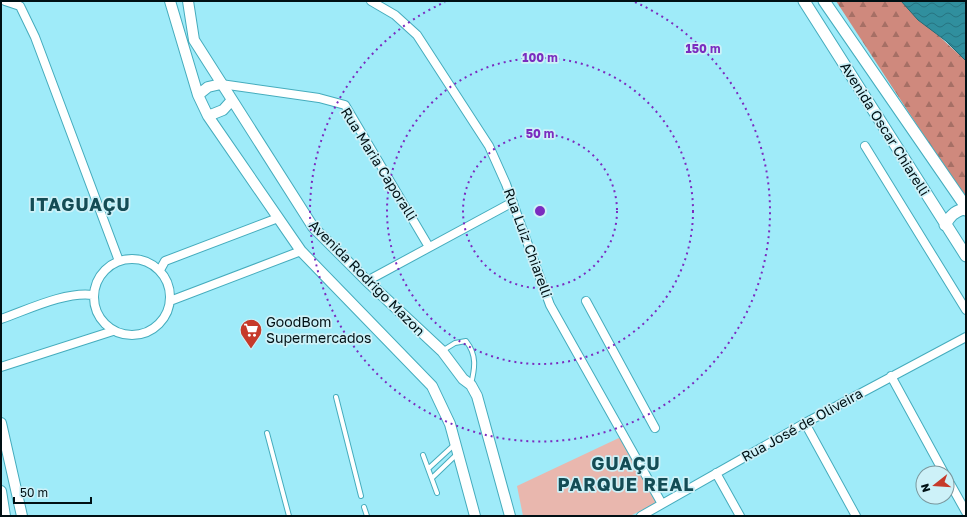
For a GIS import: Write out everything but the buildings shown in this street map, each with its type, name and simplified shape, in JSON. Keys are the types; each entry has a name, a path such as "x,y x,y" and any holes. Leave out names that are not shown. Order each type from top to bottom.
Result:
{"main road":[{"name":"Avenida Oscar Chiarelli","path":"804,1 966,256"},
{"name":"Avenida Oscar Chiarelli","path":"824,1 966,207"},
{"path":"945,225 950,215 963,209 966,210"}],"street":[{"path":"5,1 20,6 35,37 119,261"},
{"name":"Avenida Rodrigo Mazon","path":"170,1 198,95 208,116 301,251 432,386 448,417 475,516"},
{"name":"Avenida Rodrigo Mazon","path":"188,1 194,40 313,227 367,281 442,351 462,380 471,385 477,396 510,516"},
{"name":"Rua Luiz Chiarelli","path":"371,1 395,15 417,35 489,146 513,202 550,305 662,504"},
{"path":"198,95 208,87 222,84"},
{"name":"Rua Maria Caporalli","path":"222,84 319,98 345,105 429,247"},
{"path":"208,116 223,110 232,100"},
{"path":"865,146 966,310"},
{"path":"367,281 513,202"},
{"path":"160,270 165,261 278,218"},
{"path":"170,301 301,251"},
{"path":"132,259 144,261 160,270 169,288 170,301 163,318 150,332 137,336 125,335 112,331 103,323 96,312 93,295 100,276 108,267 119,261 132,259"},
{"path":"1,320 70,296 83,293 93,295"},
{"path":"586,301 655,428"},
{"path":"1,367 112,331"},
{"name":"Rua José de Oliveira","path":"641,516 716,472 891,376 966,337"},
{"path":"891,376 940,465"},
{"path":"1,423 22,516"},
{"path":"805,423 856,516"},
{"path":"716,472 740,516"},
{"path":"1,491 4,512"},
{"path":"955,492 966,512"}],"lane":[{"path":"442,351 455,343 466,341 471,347 475,359 471,385"},
{"path":"336,397 361,496"},
{"path":"267,433 289,516"},
{"path":"429,468 456,448"},
{"path":"432,478 456,448"},
{"path":"423,455 437,493"},
{"path":"364,507 367,516"}],"green space":[{"path":"836,1 901,1 966,61 966,200"}],"shaded area":[{"path":"621,437 658,502 630,516 523,516 517,486"}],"water":[{"path":"901,1 966,1 966,61 946,41 918,20"}],"place":[{"name":"GoodBom Supermercados","path":"251,350"}],"district":[{"name":"ITAGUAÇU","path":"80,205"},
{"name":"GUAÇU PARQUE REAL","path":"626,474"}]}
